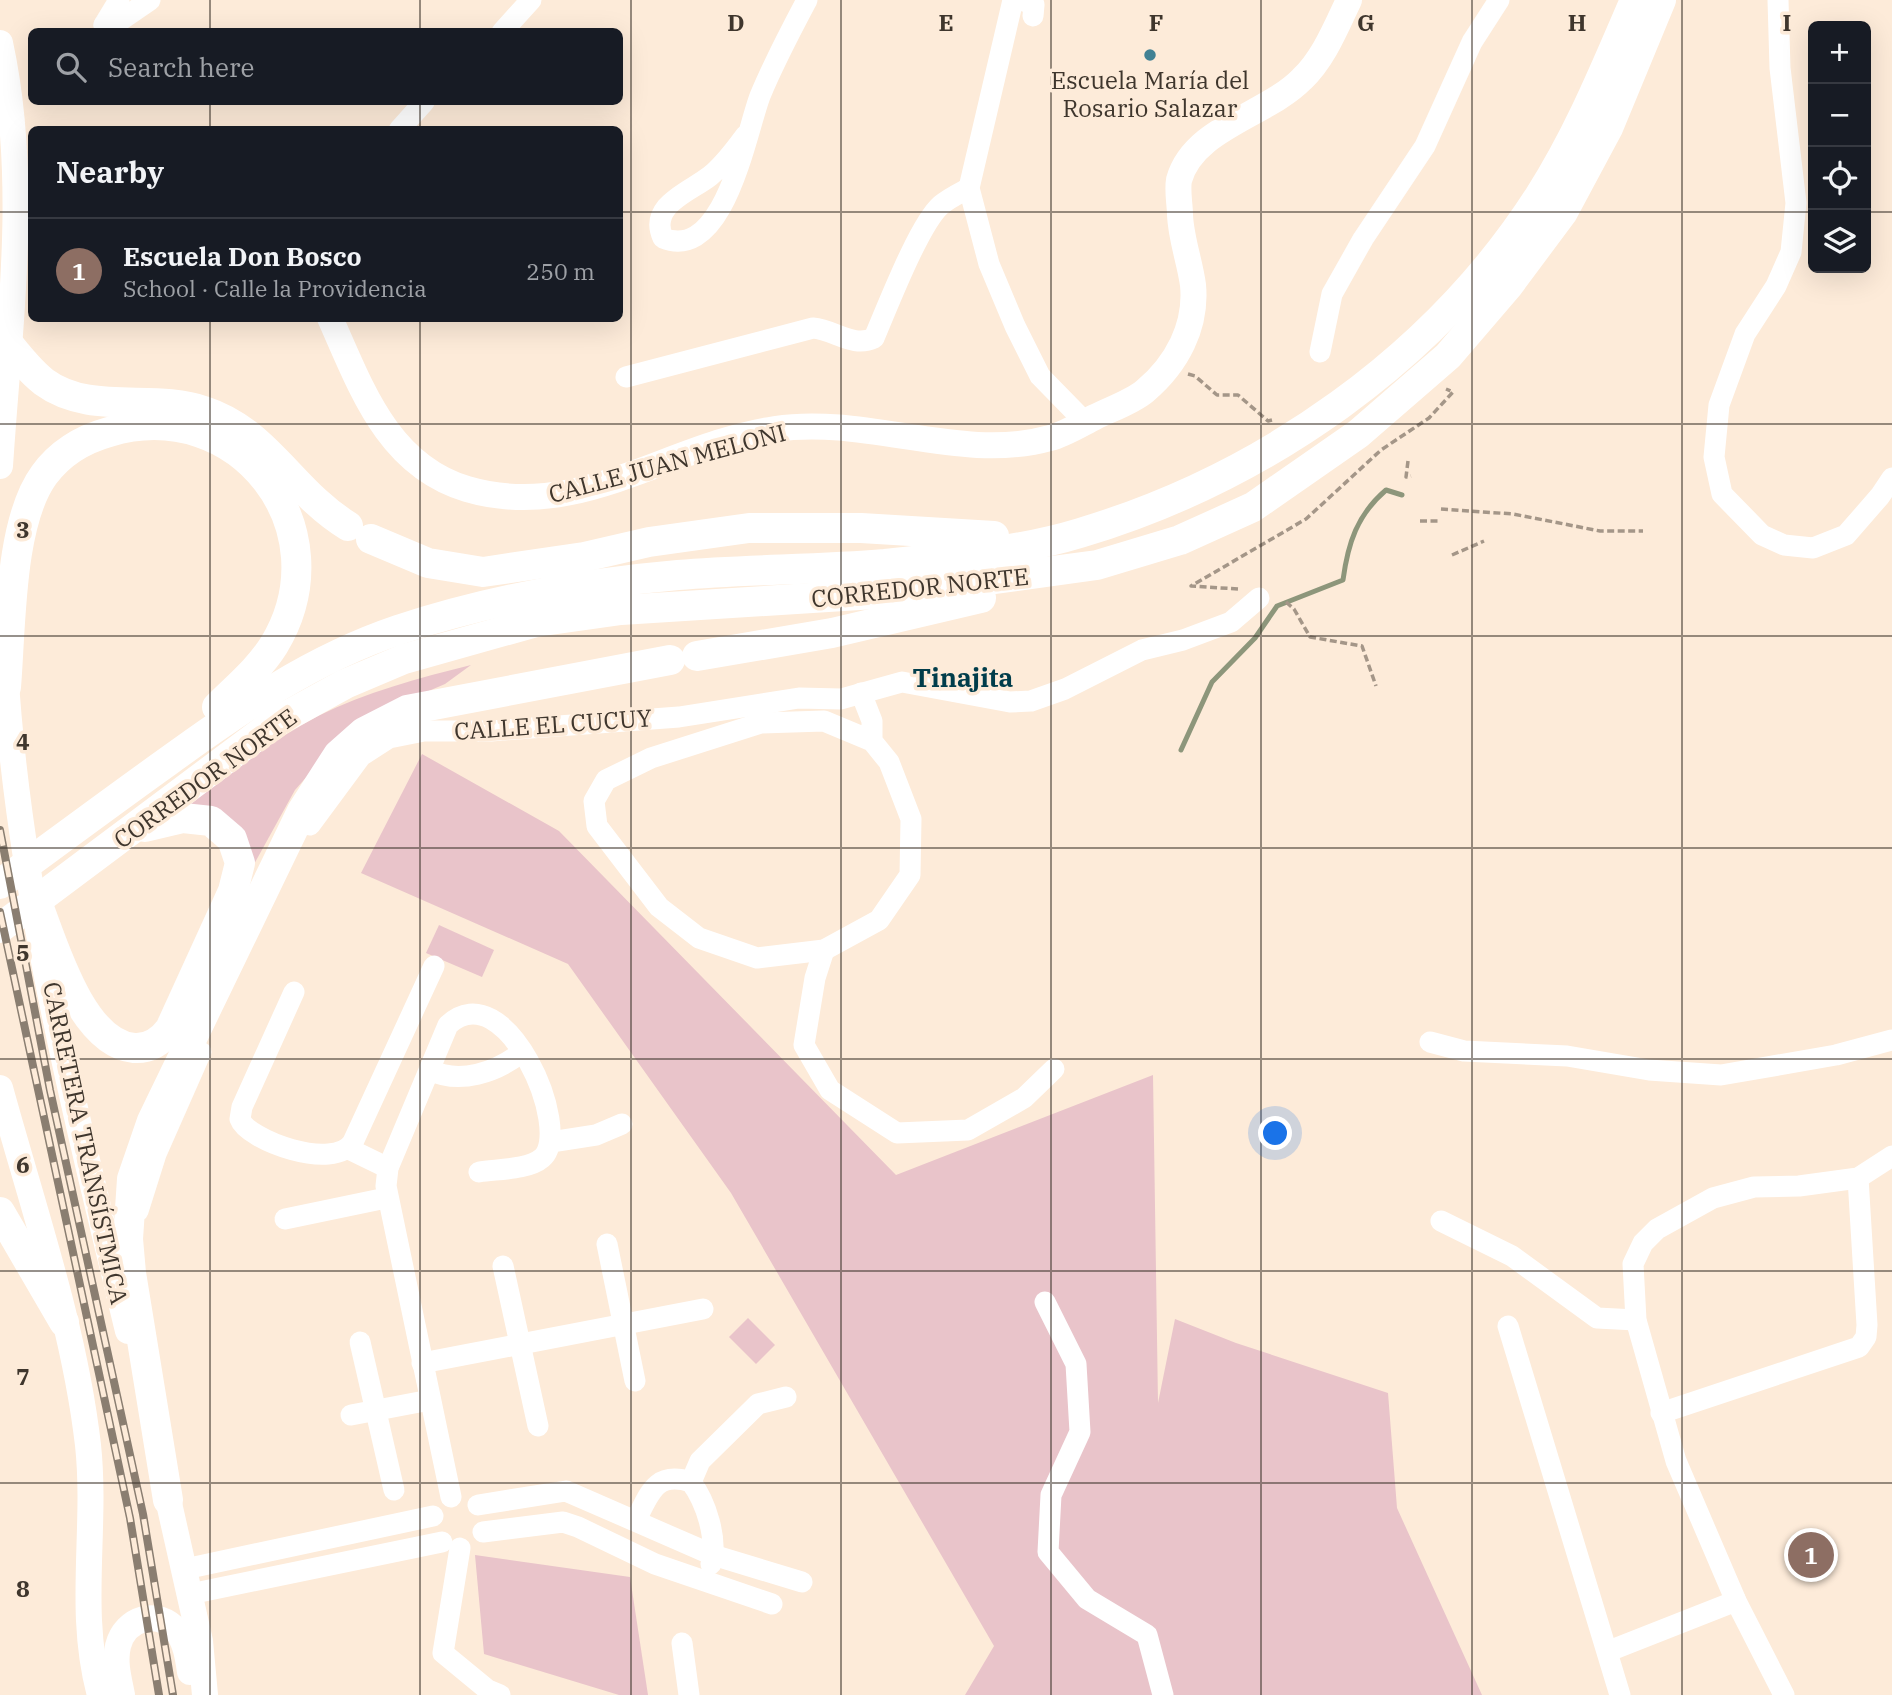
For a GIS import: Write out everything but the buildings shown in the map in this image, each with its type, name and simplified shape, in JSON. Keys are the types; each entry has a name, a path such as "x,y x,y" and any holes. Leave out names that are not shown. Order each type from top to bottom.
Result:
{"highway":[{"name":"CORREDOR NORTE","path":"0,884 260,695 330,658 369,642 463,611 527,594 619,581 890,563 980,553 1075,535 1160,507 1236,470 1337,408 1424,335 1486,271 1540,195 1586,113 1635,0"},
{"name":"CORREDOR NORTE","path":"0,928 274,723 345,684 404,659 536,622 621,610 891,593 1097,565 1180,540 1253,507 1358,434 1448,356 1508,286 1563,212 1608,128 1661,0"},
{"path":"8,343 36,375 67,394 89,399 188,406 228,421 260,443 315,504 359,532 428,563 483,572 584,557 673,538 750,528 809,526 976,536 1075,535"},
{"path":"6,687 20,536 32,496 53,465 86,440 135,426 186,428 215,438 240,453 270,483 291,525 296,570 289,613 273,647 255,671 122,795"},
{"path":"168,1500 134,1298 128,1239 132,1179 152,1122 291,834 320,780 338,755 364,732 407,710 832,633 965,602 1097,565"},
{"path":"35,897 68,978 94,1026 108,1039 128,1047 145,1047 161,1039 170,1029 233,891 239,872 239,855 226,830 201,818 171,820 125,837"},
{"path":"0,1212 64,1322"}],"main road":[{"name":"CALLE JUAN MELONI","path":"332,322 372,409 393,442 428,471 464,488 510,499 559,496 611,482 715,444 775,429 825,426 887,431 970,445 1013,445 1052,438 1144,392 1164,369 1192,325 1193,286 1181,231 1178,182 1186,164 1201,143 1286,94 1305,77 1324,51 1349,0"},
{"path":"0,43 24,204 8,343 0,466"},
{"name":"CARRETERA TRANSÍSTMICA","path":"0,586 6,687 35,897 68,1079 187,1581 200,1641 205,1695"},
{"path":"0,1088 64,1322 88,1447 88,1624 100,1695"},
{"path":"122,1695 116,1666 121,1636 135,1621 153,1618 168,1623 181,1639 188,1659 192,1695"}],"street":[{"path":"119,0 104,26 118,22 150,0"},
{"path":"506,28 531,0"},
{"path":"746,135 710,176 664,209 659,229 663,238 676,243 687,242 700,232 730,192 741,166 746,135 780,47 807,0"},
{"path":"1013,0 970,188 989,264 1015,326 1040,376 1085,422"},
{"path":"1320,352 1332,294 1363,239 1425,146 1472,42 1499,0"},
{"path":"1778,0 1780,68 1796,203 1791,252 1776,286 1745,334 1719,405 1714,457 1722,494 1762,535 1784,545 1813,548 1846,536 1881,496 1892,478"},
{"path":"402,126 421,105"},
{"path":"626,377 814,328 858,343 874,338 908,260 934,214 941,205 970,188"},
{"name":"CALLE EL CUCUY","path":"128,1239 156,1154 229,988 304,834 361,755 389,738 424,732 491,732 679,717 799,698 841,699 902,682 1010,702 1031,701 1065,689 1142,650 1183,640 1231,622 1259,598"},
{"path":"861,693 872,721 872,741"},
{"path":"824,721 872,741 889,762 911,819 910,875 879,920 824,950 757,958 699,938 659,907 597,826 594,801 606,780 651,758 761,723 824,721"},
{"path":"824,950 815,978 804,1045 830,1090 897,1133 968,1130 1024,1098 1054,1069"},
{"path":"294,992 242,1107 241,1124 303,1154 330,1156 349,1149 434,965"},
{"path":"451,1497 386,1198 388,1168 448,1025 467,1012 481,1013 503,1026 521,1052 547,1102 551,1142 546,1154 535,1163 479,1172"},
{"path":"1430,1042 1464,1051 1567,1056 1649,1070 1721,1075 1836,1055 1892,1040"},
{"path":"430,1070 449,1077 478,1074 499,1067 521,1052"},
{"path":"551,1142 596,1135 622,1124"},
{"path":"349,1149 388,1168"},
{"path":"1776,1692 1694,1506 1661,1413 1636,1320 1633,1264 1650,1235 1666,1222 1713,1198 1754,1186 1799,1186 1858,1178 1892,1156"},
{"path":"1661,1413 1859,1347 1866,1337 1867,1325 1858,1178"},
{"path":"285,1219 386,1198"},
{"path":"1441,1221 1512,1256 1597,1318 1636,1320"},
{"path":"607,1244 635,1381"},
{"path":"503,1266 538,1426"},
{"path":"1045,1303 1076,1364 1080,1432 1051,1495 1048,1552 1087,1600 1147,1635 1163,1695"},
{"path":"422,1363 703,1309"},
{"path":"1508,1326 1609,1651 1620,1695"},
{"path":"360,1342 394,1490"},
{"path":"691,1482 700,1461 758,1404 786,1397"},
{"path":"351,1415 430,1400"},
{"path":"636,1520 650,1492 662,1479 678,1478 691,1482 706,1508 713,1555 706,1583"},
{"path":"451,1545 434,1531 433,1516 437,1507 451,1497 461,1496 478,1504 566,1491 713,1555 802,1582"},
{"path":"187,1581 478,1540 483,1532 483,1513 478,1504"},
{"path":"187,1581 433,1516"},
{"path":"483,1532 563,1522 655,1564 772,1604"},
{"path":"451,1545 443,1653 488,1690 500,1695"},
{"path":"1609,1651 1736,1601"},
{"path":"681,1643 689,1695"}],"path":[{"path":"1164,369 1195,376 1217,395 1238,395 1268,421 1278,419"},
{"path":"1259,598 1252,593 1235,589 1191,586 1306,519 1381,450 1429,418 1453,392 1447,387 1442,393"},
{"path":"1408,461 1406,477 1411,476"},
{"path":"1441,509 1513,514 1601,531 1643,531"},
{"path":"1420,521 1439,522"},
{"path":"1452,555 1484,541"},
{"path":"1286,602 1294,609 1310,637 1362,646 1376,686"}],"shaded area":[{"path":"471,665 445,684 354,723 295,790 248,875 189,804 268,746 336,707 412,681"},
{"path":"422,754 559,831 896,1175 1153,1075 1158,1403 1175,1319 1236,1343 1388,1393 1397,1508 1482,1695 965,1695 994,1646 731,1193 568,964 361,873"},
{"path":"439,925 494,950 482,977 426,953"},
{"path":"748,1318 775,1345 756,1364 729,1337"},
{"path":"475,1555 630,1577 648,1695 619,1695 484,1654"}],"waterway":[{"path":"1181,750 1212,682 1255,638 1277,606 1343,580 1351,542 1368,509 1386,490 1402,495"}],"railway":[{"path":"0,830 50,1090 143,1514 173,1695"},
{"path":"0,912 130,1518 159,1695"}],"place":[{"name":"Escuela María del Rosario Salazar","path":"1150,55"},
{"name":"Escuela Don Bosco","path":"1811,1555"}],"district":[{"name":"Tinajita","path":"963,677"}]}
